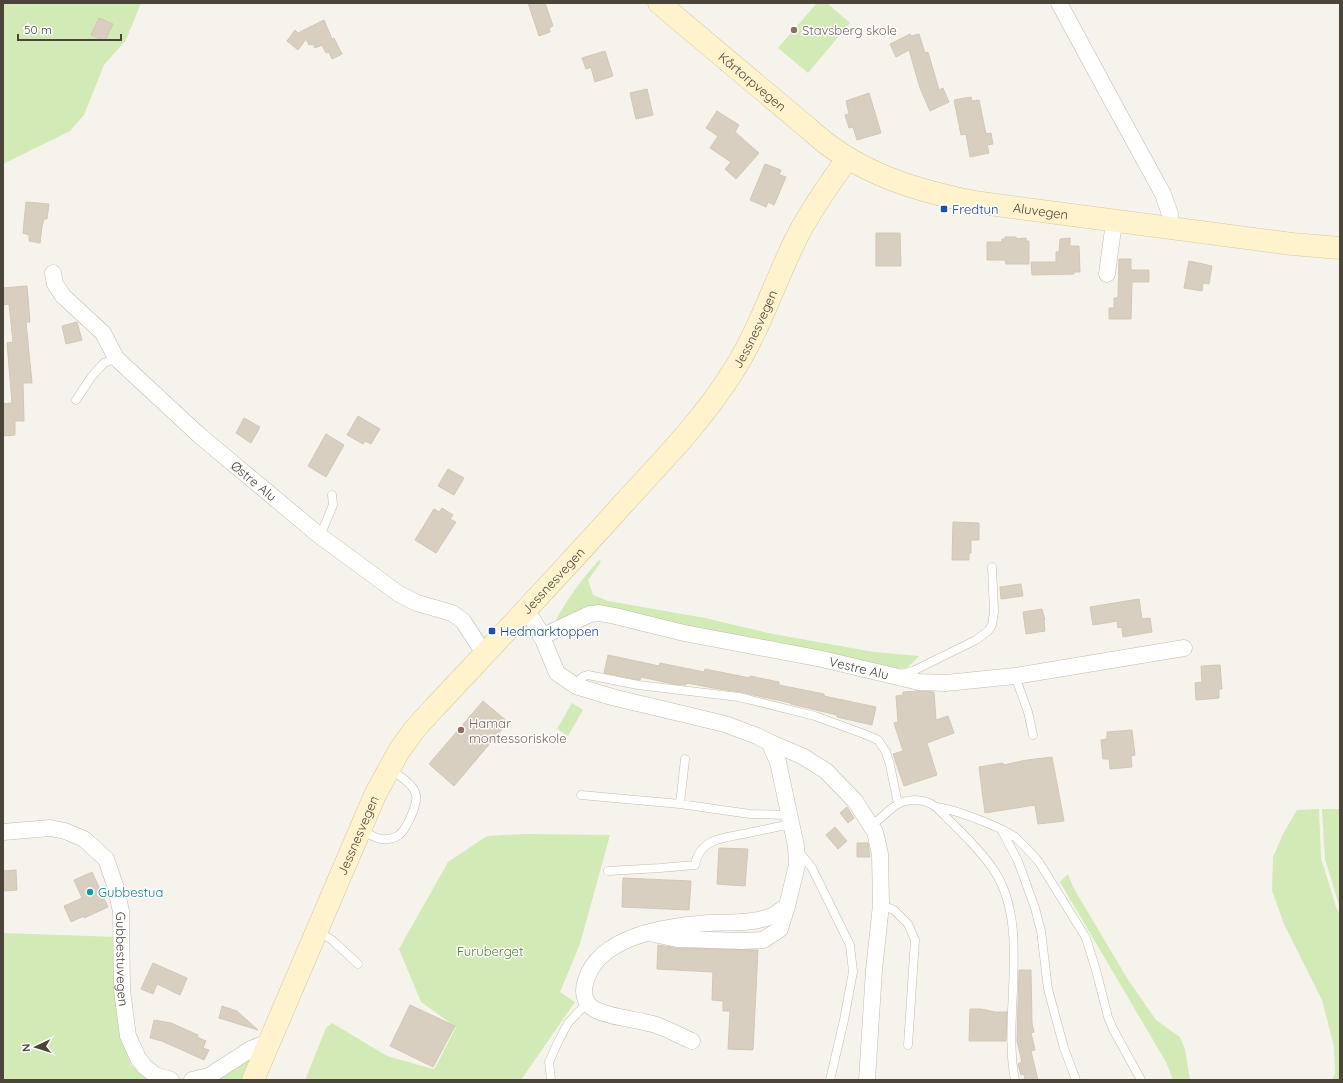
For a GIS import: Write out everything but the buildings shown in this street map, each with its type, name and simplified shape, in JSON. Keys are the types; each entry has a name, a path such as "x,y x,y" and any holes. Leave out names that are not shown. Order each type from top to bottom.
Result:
{"main road":[{"name":"Kårtorpvegen","path":"659,3 824,143 847,159"},
{"name":"Aluvegen","path":"847,159 882,177 926,192 950,198 1114,222 1292,244 1340,248"},
{"name":"Jessnesvegen","path":"253,1080 375,795 399,751 414,730 657,467 713,401 733,372 759,322 801,229 847,159"}],"street":[{"path":"1059,3 1167,202 1170,214 1169,228"},
{"path":"1107,274 1114,222"},
{"name":"Østre Alu","path":"54,273 54,284 63,296 103,333 116,358 199,435 320,536 399,594 417,603 452,613 463,621 485,653"},
{"path":"524,611 533,620 557,673 576,686 612,697 725,724 757,736 802,756 826,771 855,801 875,832 880,854 881,905 874,970 867,1080"},
{"name":"Vestre Alu","path":"541,637 590,614 599,613 684,633 822,659 919,682 946,683 1015,676 1184,648"},
{"path":"647,932 677,939 743,941 763,940 780,929 797,865 796,846 778,762 769,742"},
{"name":"Gubbestuvegen","path":"3,832 50,828 65,831 84,838 106,859 115,885 121,911 122,990 128,1036 138,1058 145,1068 155,1075 171,1080"},
{"path":"692,1041 657,1025 595,1010 587,1003 584,996 584,985 589,972 604,953 628,939 647,932 700,924 746,922 771,916 787,906"},
{"path":"192,1080 209,1076 251,1049 261,1045 267,1048"}],"lane":[{"path":"76,400 92,376 104,363 116,358"},
{"path":"320,536 333,505 332,495"},
{"path":"896,676 913,671 976,640 988,631 992,624 994,612 992,567"},
{"path":"576,686 582,677 588,675 638,685 739,697 815,716 829,721 878,740 886,752 898,804"},
{"path":"1015,676 1028,712 1033,735"},
{"path":"680,804 685,759"},
{"path":"360,830 381,839 399,835 416,805 416,795 411,786 400,775 388,770"},
{"path":"581,795 680,804 790,819"},
{"path":"871,825 898,804 911,800 918,800 962,814 1014,836 1030,852 1050,879 1086,938 1108,1017 1141,1080"},
{"path":"936,806 982,855 996,873 1010,907 1013,944 1012,1054 1015,1080"},
{"path":"608,871 696,865 699,855 704,848 716,839 790,819"},
{"path":"1001,830 1006,836 1018,861 1035,908 1041,931 1048,989 1057,1025 1076,1080"},
{"path":"796,846 812,868 850,945 853,972 830,1080"},
{"path":"881,905 894,910 908,924 915,940 908,1045"},
{"path":"318,930 327,936 358,964"},
{"path":"551,1080 549,1062 558,1042 568,1023 587,1003"}],"green space":[{"path":"3,3 141,3 126,40 104,65 84,115 70,131 3,164"},
{"path":"817,3 827,3 850,23 808,73 778,48"},
{"path":"599,560 601,562 588,580 593,595 608,601 705,618 773,634 874,652 919,656 907,668 884,669 626,615 600,606 586,607 560,621 556,620 565,604"},
{"path":"572,703 583,710 568,736 557,729"},
{"path":"1319,809 1321,858 1336,907 1340,915 1340,1080 1332,1080 1335,1074 1334,1047 1322,1000 1284,924 1272,891 1273,857 1283,834 1297,810"},
{"path":"1322,809 1340,809 1340,908 1325,859"},
{"name":"Furuberget","path":"525,834 610,835 580,944 560,992 575,1002 521,1080 305,1080 326,1028 332,1023 387,1056 433,1069 435,1068 456,1027 421,1002 399,949 448,862 487,836"},
{"path":"1068,874 1073,887 1127,978 1156,1020 1180,1037 1185,1049 1190,1080 1173,1080 1166,1062 1060,882"},
{"path":"3,933 117,937 122,1040 131,1065 151,1080 3,1080"},
{"path":"251,1058 242,1080 213,1080"}],"place":[{"name":"Stavsberg skole","path":"794,30"},
{"name":"Fredtun","path":"944,209"},
{"name":"Hedmarktoppen","path":"492,631"},
{"name":"Hamar montessoriskole","path":"461,730"},
{"name":"Gubbestua","path":"90,892"}]}
